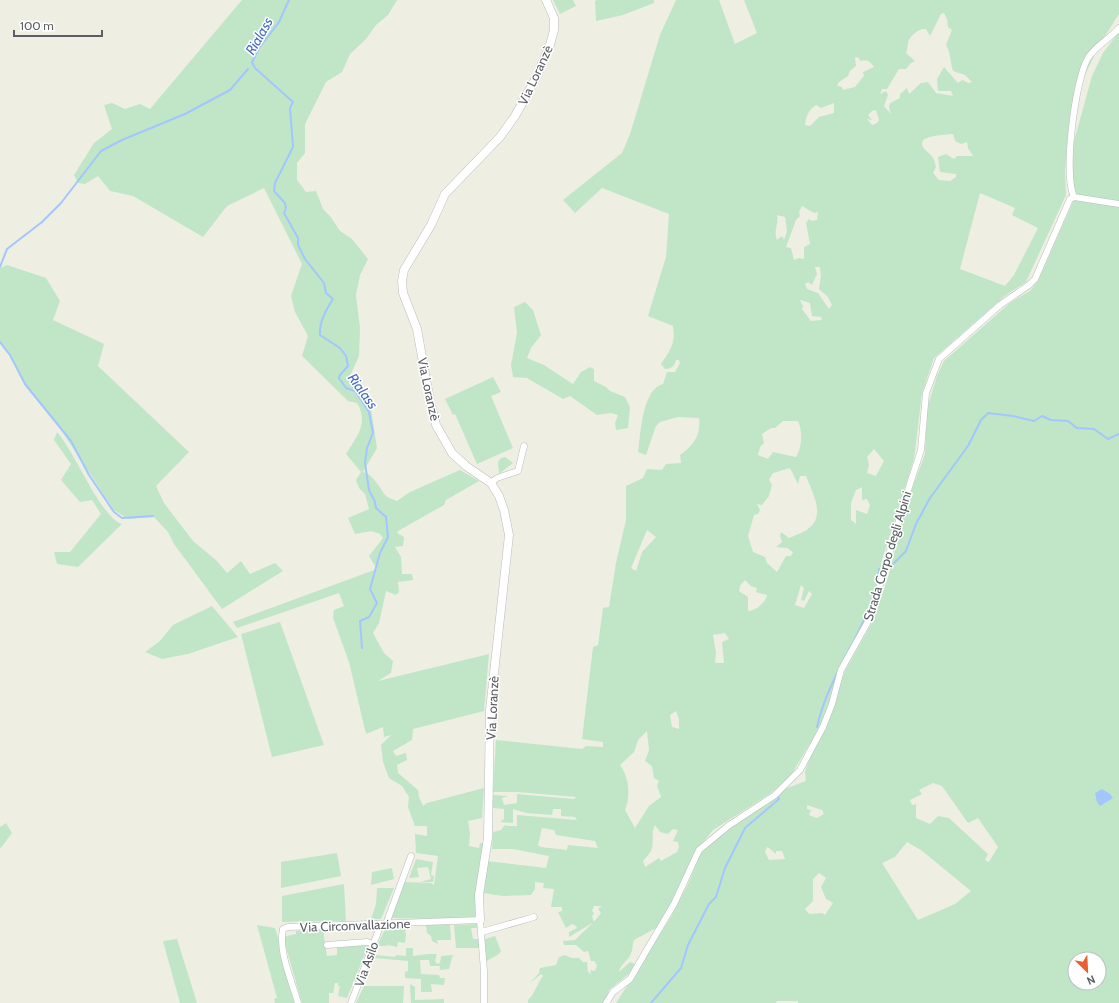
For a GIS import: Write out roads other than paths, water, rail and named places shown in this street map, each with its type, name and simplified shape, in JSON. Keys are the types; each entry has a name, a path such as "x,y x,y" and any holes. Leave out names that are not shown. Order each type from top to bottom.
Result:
{"street":[{"name":"Via Loranzè","path":"480,920 480,895 488,838 490,710 508,535 502,503 491,483 466,466 452,453 436,425 430,401 417,329 403,292 402,281 404,270 431,225 445,194 500,137 515,116 535,80 550,45 554,30 554,18 546,0"},
{"path":"1119,28 1112,37 1090,55 1082,69 1070,147 1070,188 1074,197 1119,204"},
{"name":"Strada Corpo degli Alpini","path":"606,1003 614,992 630,979 674,904 699,850 728,826 777,794 800,770 823,727 832,704 841,670 870,618 921,450 926,393 939,359 1000,306 1026,288 1035,279 1070,199 1074,197"},
{"path":"491,483 498,478 518,471 524,446"},
{"name":"Via Asilo","path":"351,1003 373,944 383,924 411,856"},
{"path":"482,932 534,917"},
{"path":"480,920 482,932 484,1003"},
{"name":"Via Circonvallazione","path":"298,1003 286,963 281,938 283,929 288,927 480,920"},
{"path":"327,946 367,942 373,944"}],"water":[{"path":"1102,789 1113,798 1100,806 1097,802 1095,793"}],"waterway":[{"name":"Rialass","path":"285,203 274,191 275,183 293,147 290,108 293,102 255,68 252,62 259,48 279,22 289,0"},
{"path":"0,267 7,249 42,222 61,203 101,151 122,140 185,114 230,90 248,69"},
{"name":"Rialass","path":"285,204 286,208 284,213 298,238 298,245 305,259 324,283 326,293 333,299 322,321 320,335 340,348 346,356 348,366 339,378 346,388 355,391 369,412 373,433 367,448 365,463 369,490 375,502 376,508 386,517 388,537 380,553 370,589 377,603 369,617 360,621 362,648"},
{"path":"0,342 10,355 25,384 71,441 89,475 114,512 122,518 153,516"},
{"path":"892,565 906,551 916,524 930,498 968,446 981,420 988,413 1013,416 1034,421 1042,416 1051,420 1068,421 1077,428 1094,429 1108,439 1119,434"},
{"path":"878,583 879,569"},
{"path":"817,727 827,695 834,679 872,602"},
{"path":"651,1003 681,968 688,945 709,904 716,897 725,868 745,828 779,799 777,795"}]}
